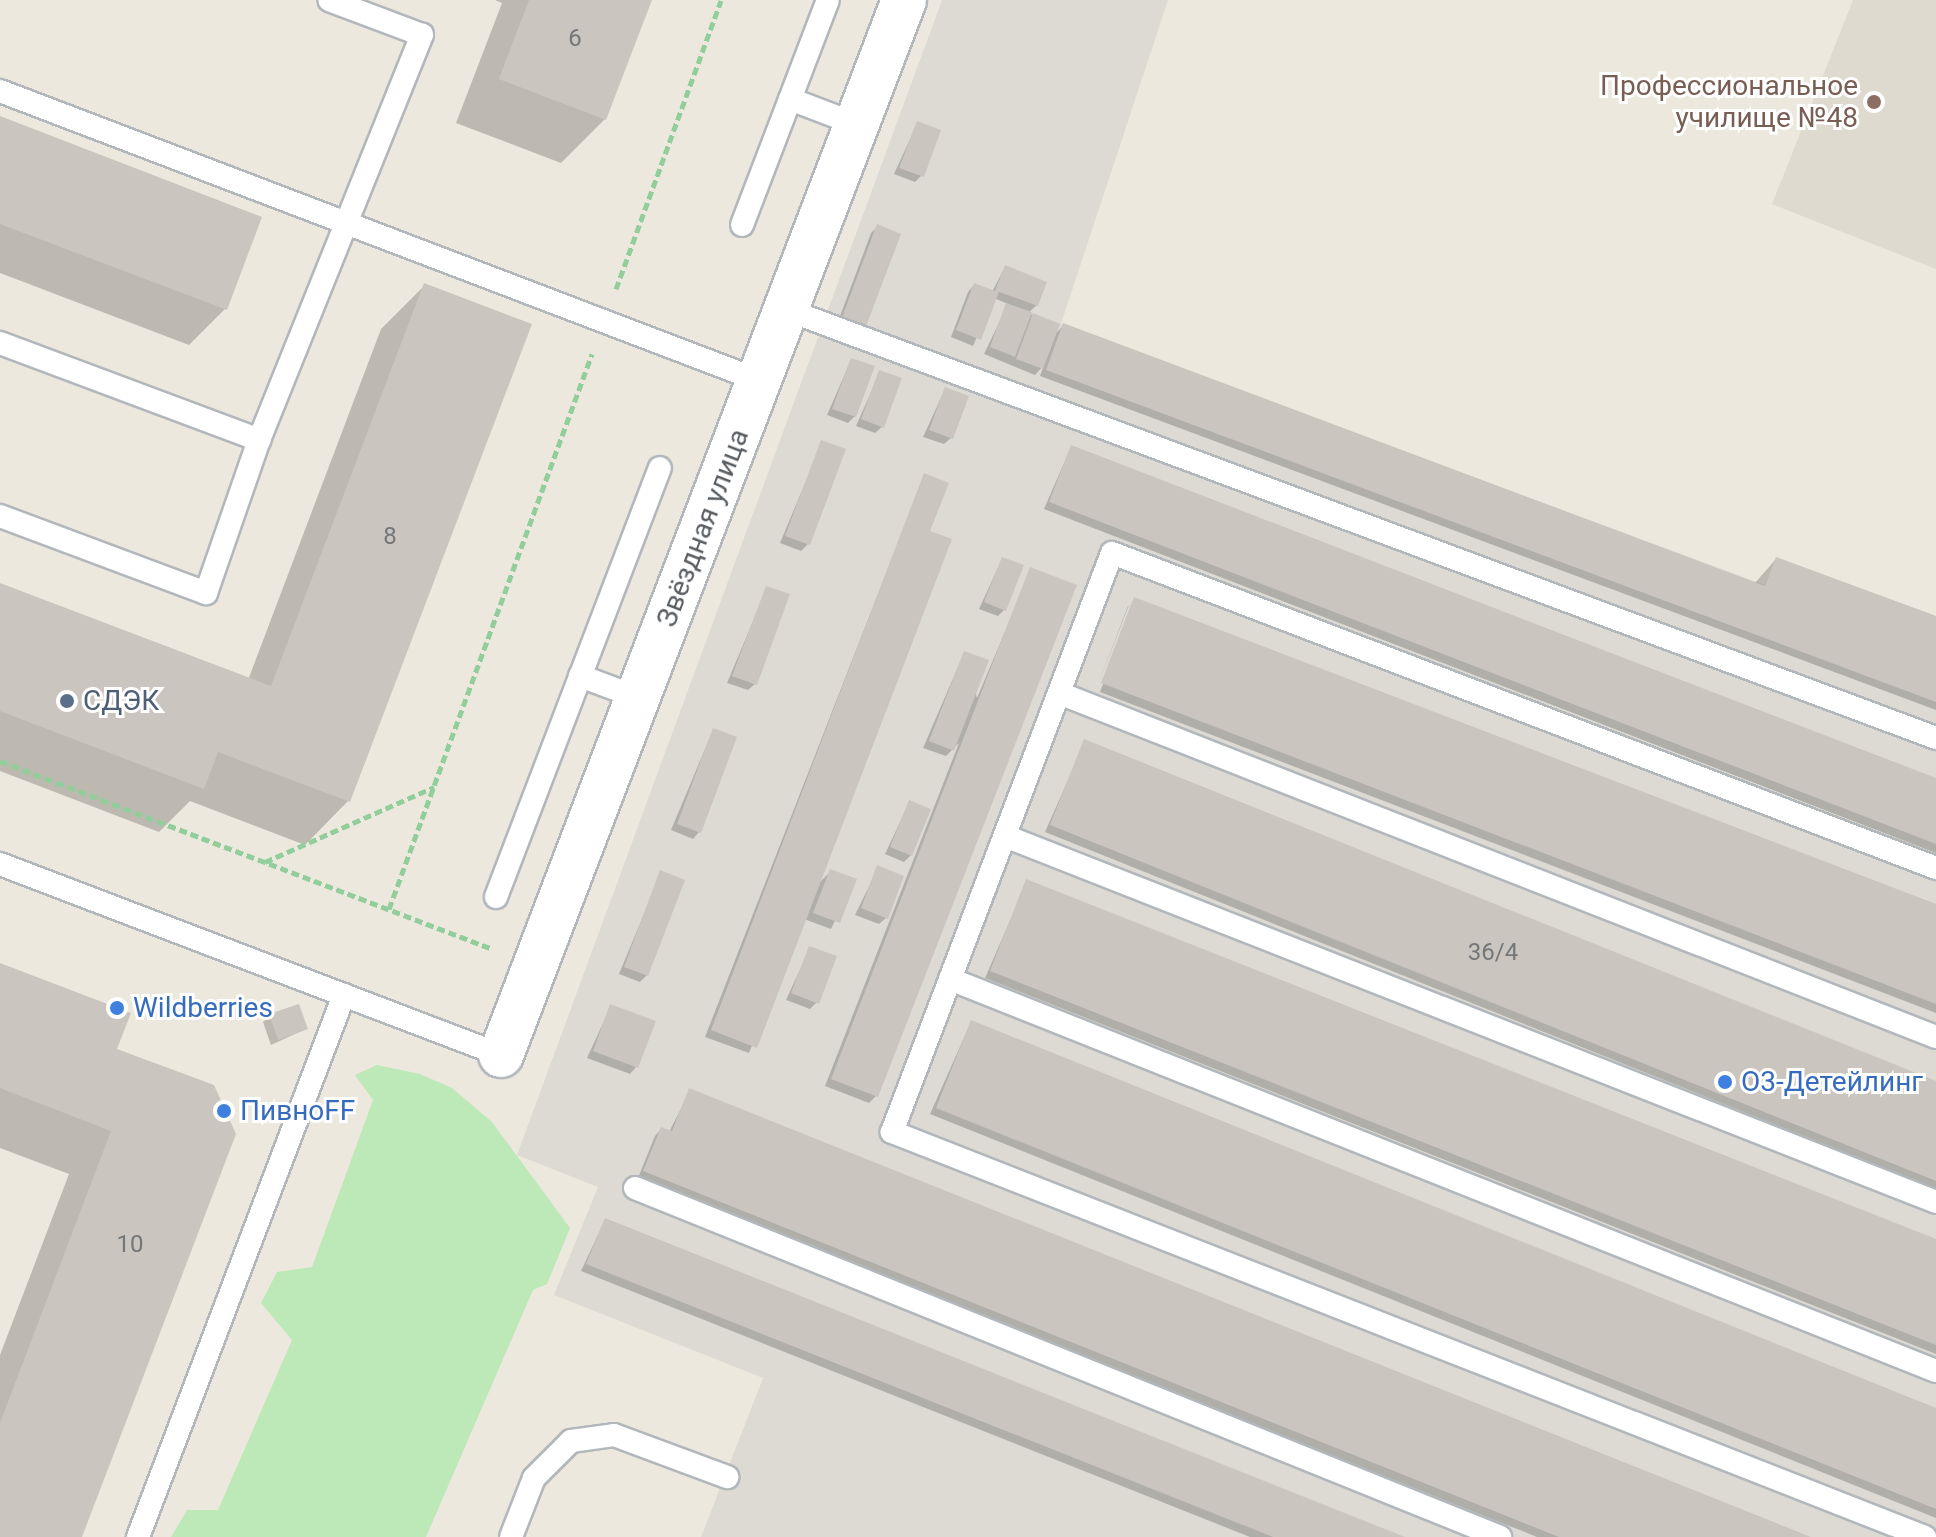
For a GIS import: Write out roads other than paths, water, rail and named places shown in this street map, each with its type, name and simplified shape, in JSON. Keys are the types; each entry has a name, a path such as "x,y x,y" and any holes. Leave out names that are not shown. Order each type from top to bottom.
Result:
{"street":[{"name":"Звёздная улица","path":"501,1055 904,0"}],"lane":[{"path":"0,516 206,593 259,440 351,221 422,35 329,0"},
{"path":"742,225 828,0"},
{"path":"0,91 606,318 758,380"},
{"path":"790,99 858,125"},
{"path":"785,309 1936,738"},
{"path":"0,343 259,440"},
{"path":"496,897 660,468"},
{"path":"1925,1537 892,1132 1112,553 1936,868"},
{"path":"580,676 639,698"},
{"path":"1059,693 1936,1037"},
{"path":"1005,836 1936,1202"},
{"path":"0,864 501,1055"},
{"path":"950,979 1936,1371"},
{"path":"138,1537 344,995"},
{"path":"635,1188 1500,1537"},
{"path":"511,1537 534,1478 571,1441 614,1435 727,1477"}],"place":[{"name":"Профессиональное училище №48","path":"1874,102"},
{"name":"СДЭК","path":"67,701"},
{"name":"Wildberries","path":"117,1008"},
{"name":"О3-Детейлинг","path":"1725,1082"},
{"name":"ПивноFF","path":"224,1111"}]}
